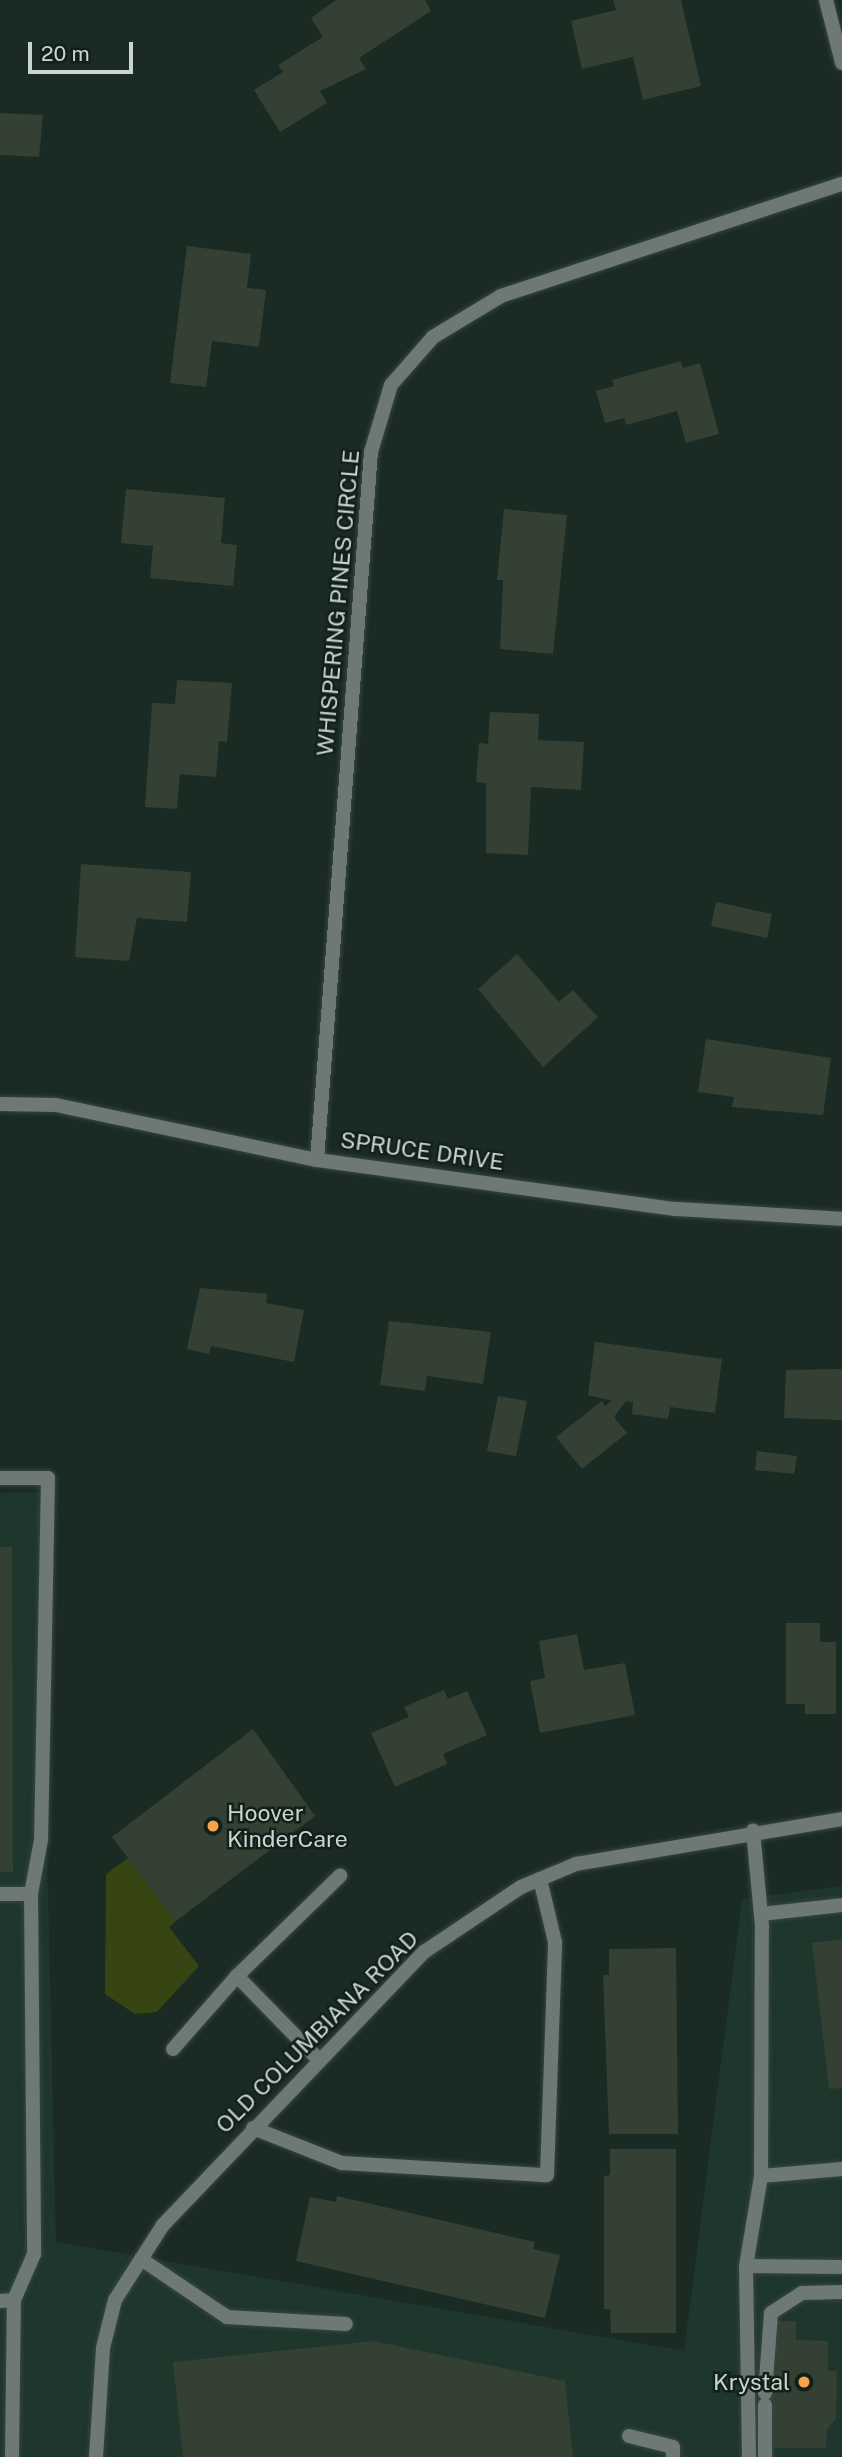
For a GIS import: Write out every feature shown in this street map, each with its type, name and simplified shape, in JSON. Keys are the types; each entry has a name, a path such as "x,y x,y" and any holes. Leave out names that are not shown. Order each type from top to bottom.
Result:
{"street":[{"path":"826,0 842,63"},
{"name":"WHISPERING PINES CIRCLE","path":"317,1160 371,452 391,386 433,337 501,296 842,184"},
{"name":"SPRUCE DRIVE","path":"0,1104 56,1105 317,1160 676,1209 842,1220"},
{"path":"0,1478 48,1478 41,1840 31,1894 34,2254 7,2300 12,2457"},
{"name":"OLD COLUMBIANA ROAD","path":"96,2457 103,2348 115,2300 163,2225 317,2058 424,1952 540,1879 576,1864 753,1830 842,1819"},
{"path":"749,2457 746,2266 761,2176 761,1914 753,1830"},
{"path":"173,2049 237,1976 340,1876"},
{"path":"253,2128 342,2164 547,2175 555,1942 540,1879"},
{"path":"0,1894 31,1894"},
{"path":"761,1914 842,1905"},
{"path":"237,1976 317,2058"},
{"path":"761,2176 842,2169"},
{"path":"141,2259 228,2316 281,2325 346,2324"},
{"path":"746,2266 842,2267"},
{"path":"765,2457 765,2399 771,2313 802,2293 842,2292"},
{"path":"629,2436 673,2446 673,2457"}],"shaded area":[{"path":"39,1492 56,2242 684,2351 742,1899 842,1886 842,2457 0,2457 0,1493"}],"green space":[{"path":"128,1858 176,1921 169,1927 199,1966 157,2012 135,2014 105,1994 106,1874"}],"building":[{"path":"336,0 425,0 431,11 359,58 366,69 320,91 327,103 280,132 254,90 283,72 278,65 323,37 311,18"},
{"path":"613,0 681,0 701,86 643,100 633,57 582,69 571,21 616,10"},
{"path":"0,113 43,115 39,157 0,155"},
{"path":"187,246 251,254 247,288 266,290 259,347 212,341 206,387 170,383"},
{"path":"681,361 683,368 700,363 719,434 686,443 677,411 626,425 624,418 605,423 596,391 614,386 612,380"},
{"path":"126,489 225,498 221,543 237,545 233,586 150,578 153,546 121,543"},
{"path":"504,509 567,515 553,654 500,649 503,580 497,580"},
{"path":"177,680 232,683 227,742 219,741 216,777 180,774 177,809 145,807 152,703 175,704"},
{"path":"490,712 539,714 538,740 584,742 581,790 531,787 528,855 486,853 486,783 476,782 479,743 488,744"},
{"path":"81,864 191,872 187,922 137,918 129,961 75,957"},
{"path":"716,902 772,914 767,938 711,926"},
{"path":"517,954 559,1002 573,990 598,1017 543,1067 478,989"},
{"path":"706,1039 831,1058 823,1115 732,1107 734,1097 698,1092"},
{"path":"200,1288 267,1294 266,1303 304,1310 294,1362 211,1346 209,1354 187,1349"},
{"path":"389,1321 491,1332 483,1384 427,1376 425,1391 380,1385"},
{"path":"595,1342 722,1359 715,1413 670,1407 668,1419 632,1414 633,1402 626,1401 614,1417 627,1433 582,1469 556,1437 602,1401 605,1406 612,1401 588,1395"},
{"path":"842,1369 842,1420 784,1418 786,1370"},
{"path":"498,1396 527,1401 516,1456 487,1451"},
{"path":"757,1451 797,1456 794,1474 755,1470"},
{"path":"0,1547 12,1547 13,1872 0,1872"},
{"path":"786,1623 820,1623 820,1642 836,1642 836,1714 805,1714 805,1704 786,1704"},
{"path":"577,1634 584,1670 625,1663 635,1715 540,1733 530,1681 545,1678 539,1641"},
{"path":"444,1690 448,1699 467,1691 487,1735 443,1754 447,1764 395,1787 371,1733 409,1717 404,1707"},
{"name":"Hoover KinderCare","path":"253,1729 315,1816 176,1921 112,1837"},
{"path":"842,1939 842,2088 829,2089 812,1943"},
{"path":"676,1948 678,2134 609,2134 603,1975 609,1975 609,1949"},
{"path":"610,2149 676,2149 676,2333 611,2333 610,2309 604,2309 604,2176 610,2175"},
{"path":"337,2196 535,2242 533,2249 560,2255 545,2318 296,2261 310,2197 336,2202"},
{"name":"Krystal","path":"771,2321 796,2321 796,2340 828,2341 828,2371 837,2371 836,2419 827,2429 826,2448 771,2448 760,2405"},
{"path":"374,2341 565,2381 573,2457 183,2457 173,2362"}],"place":[{"name":"Hoover KinderCare","path":"213,1826"},
{"name":"Krystal","path":"804,2382"}]}
